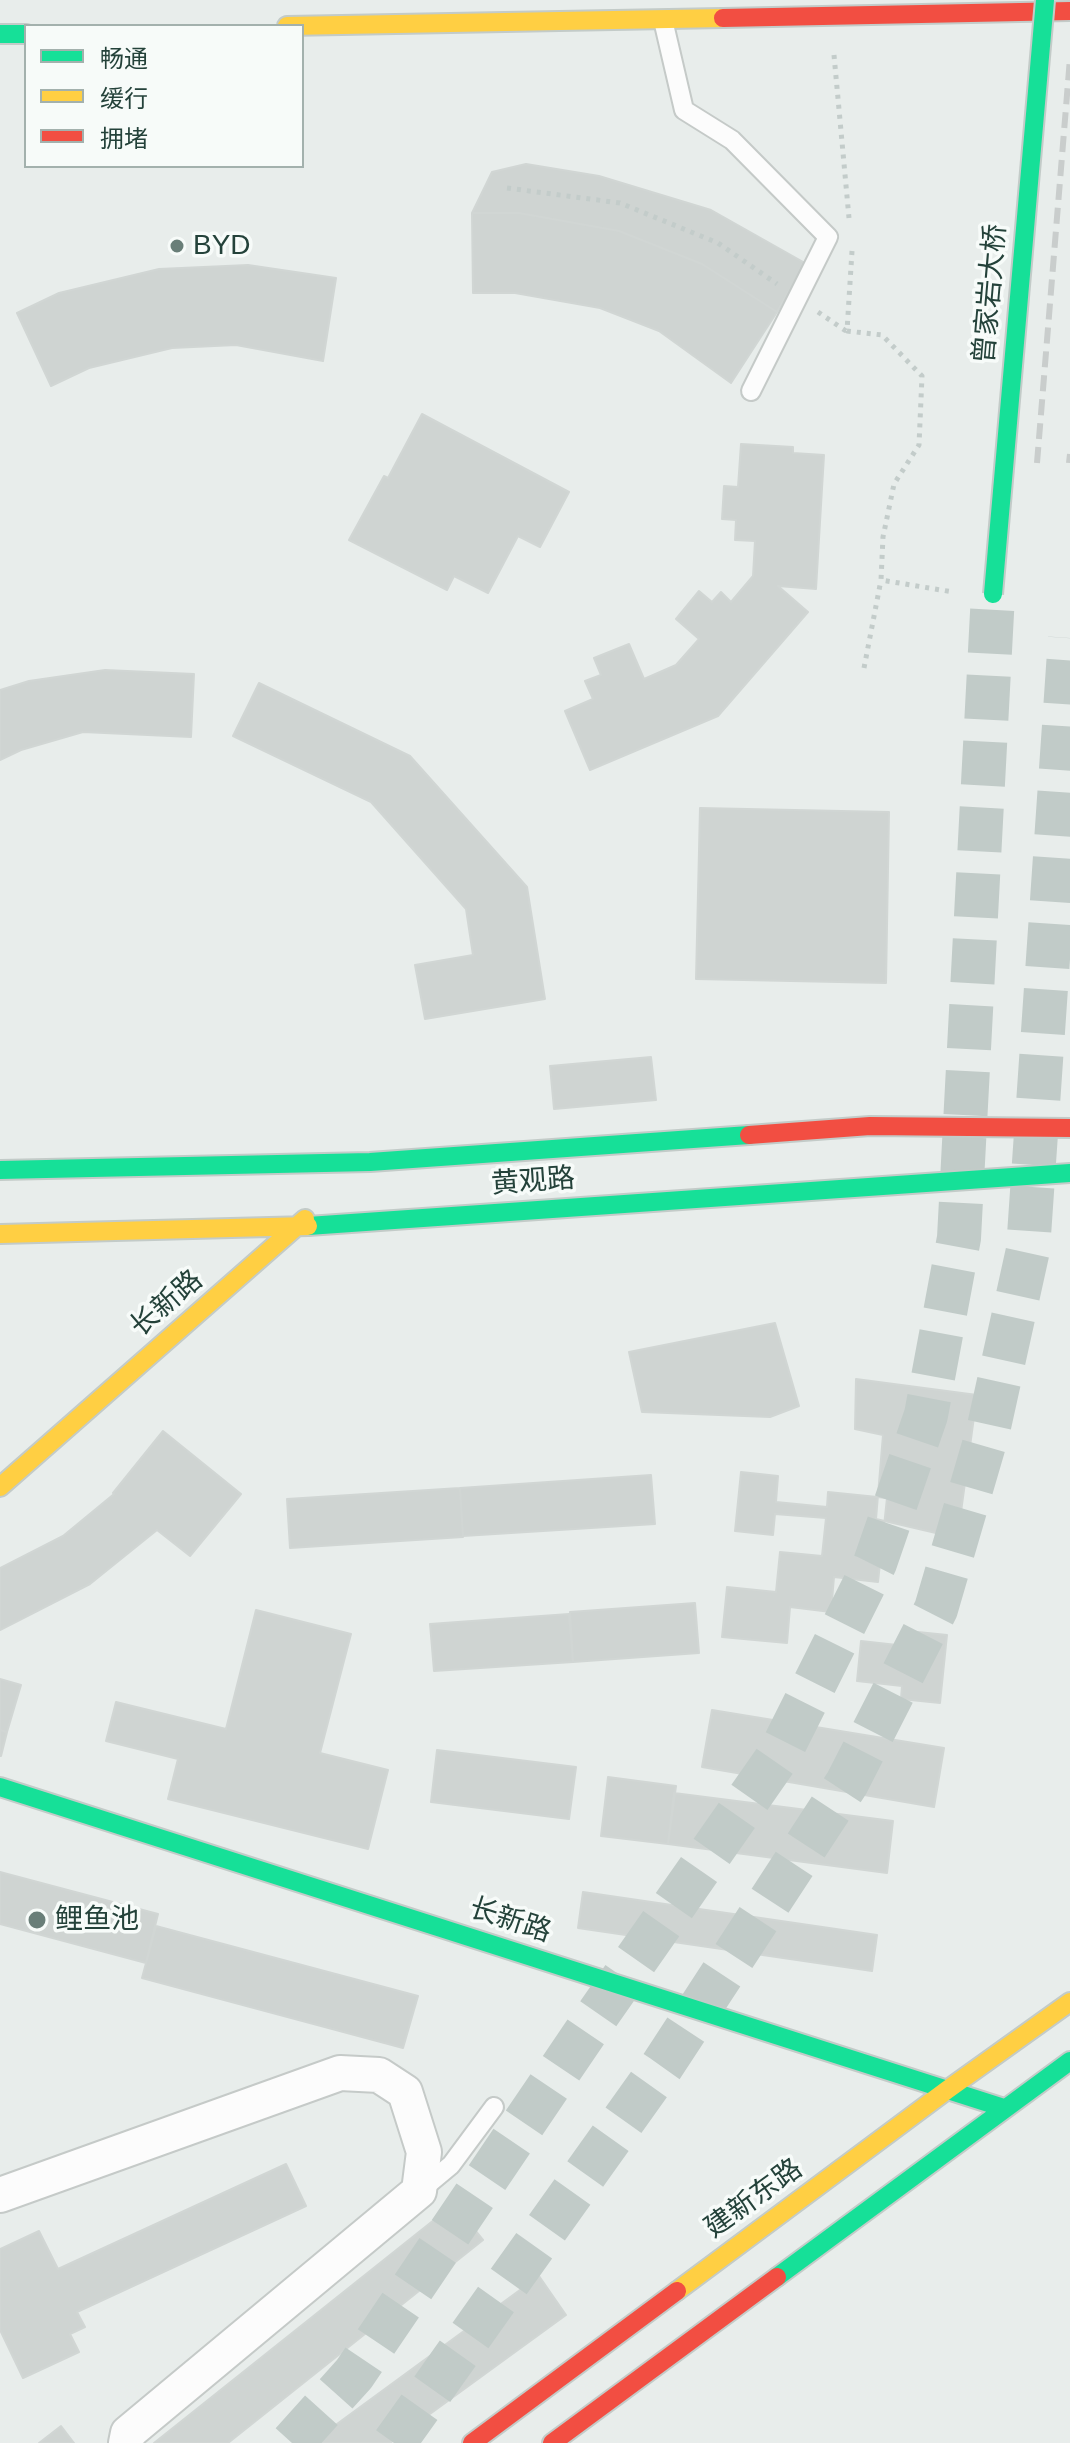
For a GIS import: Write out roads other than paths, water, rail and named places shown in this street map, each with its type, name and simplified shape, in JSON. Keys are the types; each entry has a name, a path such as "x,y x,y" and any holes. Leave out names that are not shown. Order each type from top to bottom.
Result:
{"main road":[{"name":"曾家岩大桥","path":"993,594 1045,0"},
{"path":"304,26 1070,11"},
{"path":"0,34 24,34"},
{"name":"黄观路","path":"0,1170 370,1162 870,1126 1070,1128"},
{"path":"349,1181 370,1162"},
{"name":"黄观路","path":"0,1234 297,1227 1070,1173"},
{"name":"长新路","path":"0,1487 318,1208"},
{"name":"长新路","path":"0,1787 1004,2108"},
{"name":"建新东路","path":"472,2443 1070,2002"},
{"path":"552,2443 1070,2061"}],"street":[{"path":"0,2195 340,2073 379,2075 405,2092 424,2152 419,2191 128,2433 126,2443"}],"lane":[{"path":"663,20 684,110 732,140 828,237 751,391"},
{"path":"419,2191 451,2165 494,2107"}],"tunnel":[{"path":"292,2443 354,2374 589,2027 779,1755 875,1563 926,1415 959,1238 993,594"},
{"path":"394,2443 662,2066 847,1783 936,1609 988,1431 1028,1250 1070,638"}],"railway":[{"path":"1037,463 1070,58"},
{"path":"1069,463 1070,454"}],"place":[{"name":"BYD","path":"177,246"},
{"name":"鲤鱼池","path":"37,1920"}]}
